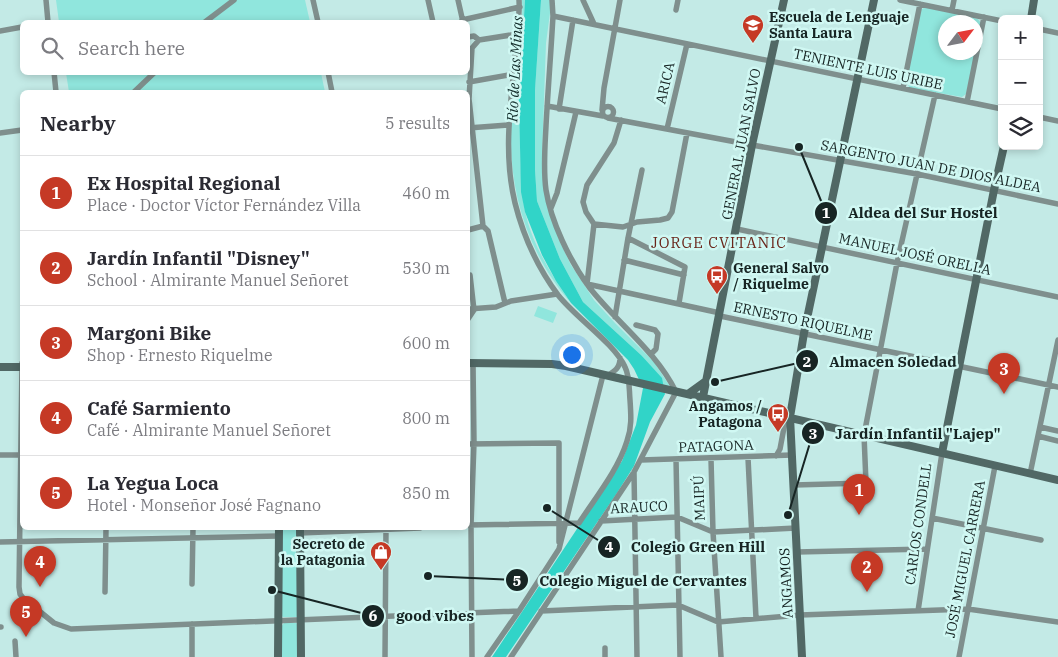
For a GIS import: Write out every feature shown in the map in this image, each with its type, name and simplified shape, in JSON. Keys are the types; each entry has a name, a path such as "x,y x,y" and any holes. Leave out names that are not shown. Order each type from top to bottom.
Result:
{"street":[{"path":"46,0 48,20"},
{"path":"208,20 234,0"},
{"path":"313,0 318,20"},
{"path":"428,0 432,20"},
{"path":"458,0 463,20"},
{"path":"470,525 579,522 614,468 626,444 632,417 632,382 625,367 620,358 573,313 558,294 534,255 515,203 508,157 508,125 520,7 519,0"},
{"path":"510,657 634,472 673,391 662,366 615,317 587,284 561,237 551,208 545,175 553,16 552,0"},
{"path":"583,0 594,24"},
{"path":"605,115 604,88 620,0"},
{"path":"676,10 678,0"},
{"name":"GENERAL JUAN SALVO","path":"704,398 752,145 784,0"},
{"name":"ANGAMOS","path":"802,657 794,486 788,417 821,247 874,0"},
{"path":"900,0 998,20"},
{"path":"952,10 954,0"},
{"path":"1032,15 1034,0"},
{"path":"902,88 920,4"},
{"path":"467,20 520,7"},
{"name":"TENIENTE LUIS URIBE","path":"553,16 998,108"},
{"path":"967,102 984,17"},
{"path":"559,108 573,20"},
{"path":"0,31 20,27"},
{"path":"1043,30 1058,33"},
{"path":"470,90 472,48 479,40 517,34"},
{"path":"470,37 474,36 479,40"},
{"name":"ARICA","path":"667,129 687,44"},
{"path":"470,82 514,74"},
{"path":"54,75 56,90"},
{"path":"136,90 152,75"},
{"path":"329,75 332,90"},
{"path":"587,284 594,224 583,207 583,202 587,185 614,143 621,120 612,109 604,88"},
{"path":"794,486 866,483 864,435 897,263 935,95"},
{"name":"SARGENTO JUAN DE DIOS ALDEA","path":"547,106 605,115 687,133 917,174 1058,204"},
{"path":"605,115 607,107 612,109"},
{"path":"605,115 612,115 612,109"},
{"path":"551,208 557,193 576,112"},
{"path":"1043,118 1058,121"},
{"path":"505,302 488,231 483,226 470,128 508,125"},
{"path":"0,133 20,130"},
{"path":"594,224 623,227 637,222 668,218 672,212 687,133"},
{"name":"CARLOS CONDELL","path":"918,611 942,453 1003,150"},
{"path":"615,317 630,225 642,170"},
{"path":"470,229 483,226"},
{"name":"MANUEL JOSÉ ORELLA","path":"737,230 1058,297"},
{"path":"628,238 685,267 679,303"},
{"path":"624,260 684,275"},
{"path":"470,275 471,310 496,307 505,302 558,294"},
{"name":"ERNESTO RIQUELME","path":"587,284 679,303 804,334 1058,387"},
{"path":"636,325 655,330 658,334 656,349 651,354"},
{"path":"1030,474 1058,344"},
{"path":"605,375 616,371 620,358"},
{"path":"470,484 470,363 552,364 1058,480"},
{"path":"0,367 20,367"},
{"path":"487,657 559,549 605,375"},
{"path":"688,394 706,381"},
{"path":"776,456 780,449 788,417"},
{"path":"1040,427 1058,431"},
{"path":"1038,436 1058,441"},
{"path":"471,443 559,442 559,549"},
{"path":"0,455 20,456"},
{"name":"PATAGONA","path":"641,460 748,458 792,455"},
{"path":"748,458 756,618"},
{"name":"MAIPÚ","path":"711,459 713,532 721,657"},
{"path":"676,460 680,657"},
{"name":"JOSÉ MIGUEL CARRERA","path":"959,657 995,466"},
{"path":"634,472 637,657"},
{"path":"20,513 20,594 54,623 67,628 519,611"},
{"name":"ARAUCO","path":"601,521 677,518 713,532 796,528"},
{"path":"932,518 1041,540"},
{"path":"104,592 106,530"},
{"path":"192,584 193,530"},
{"path":"300,530 301,657"},
{"path":"385,657 386,530"},
{"path":"469,530 472,657"},
{"path":"0,542 193,538 279,532 278,657"},
{"path":"797,552 927,549"},
{"path":"541,610 678,605 718,622 800,615 968,609 1058,622"},
{"path":"192,624 192,657"},
{"path":"15,641 16,657"},
{"path":"605,648 605,657"}],"shaded area":[{"path":"56,0 305,0 310,20 59,20"},
{"path":"522,0 525,0 520,129 524,205 528,223 541,255 571,303 555,283 531,239 516,191 512,166 511,140 522,28"},
{"path":"525,0 541,0 535,90 537,201 560,259 583,302 641,355 662,378 665,394 650,422 634,466 617,493 506,657 492,657 622,461 636,425 643,388 628,360 571,303 556,281 542,255 525,212 521,192 519,102"},
{"path":"541,0 550,0 546,43 543,178 559,240 571,265 594,300 654,362 671,388 663,385 641,355 583,302 560,259 537,201 535,90"},
{"path":"926,7 961,15 938,15 938,60 973,60 966,94 962,97 910,88 906,82 920,10"},
{"path":"66,75 321,75 325,90 69,90"},
{"path":"538,306 557,313 553,323 534,316"},
{"path":"282,530 299,530 299,614 297,617 283,617 280,614"},
{"path":"284,623 296,623 299,625 298,657 281,657 281,627"}],"place":[{"name":"Escuela de Lenguaje Santa Laura","path":"753,44"},
{"name":"Aldea del Sur Hostel","path":"799,147"},
{"name":"General Salvo / Riquelme","path":"717,295"},
{"name":"Almacen Soledad","path":"715,382"},
{"name":"Margoni Bike","path":"1004,394"},
{"name":"Angamos / Patagona","path":"778,433"},
{"name":"Colegio Green Hill","path":"547,508"},
{"name":"Jardín Infantil \"Lajep\"","path":"788,515"},
{"name":"Ex Hospital Regional","path":"859,515"},
{"name":"Secreto de la Patagonia","path":"381,571"},
{"name":"Colegio Miguel de Cervantes","path":"428,576"},
{"name":"Café Sarmiento","path":"40,587"},
{"name":"good vibes","path":"272,590"},
{"name":"Jardín Infantil \"Disney\"","path":"867,592"},
{"name":"La Yegua Loca","path":"26,637"}],"district":[{"name":"JORGE CVITANIC","path":"719,243"}],"water label":[{"name":"Río de Las Minas","path":"515,69"}]}
